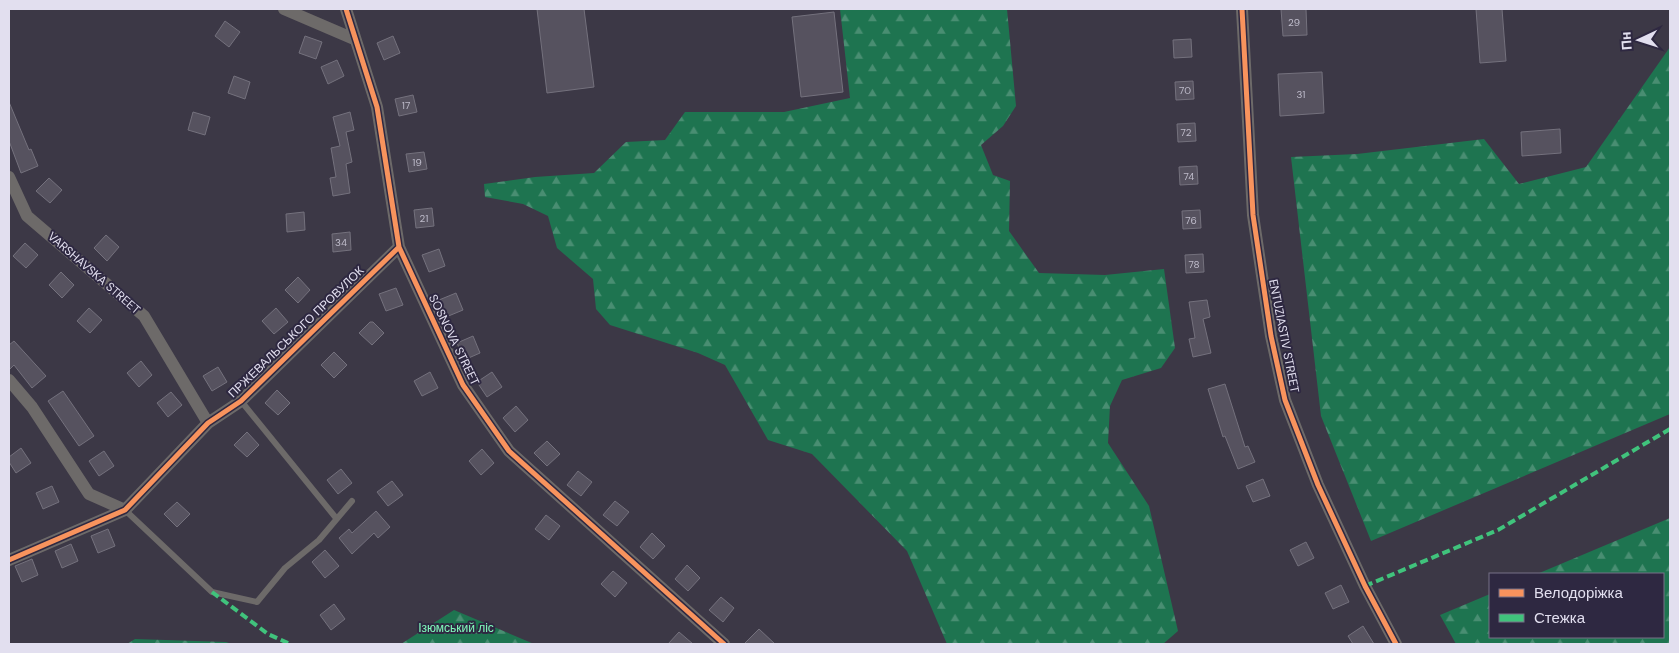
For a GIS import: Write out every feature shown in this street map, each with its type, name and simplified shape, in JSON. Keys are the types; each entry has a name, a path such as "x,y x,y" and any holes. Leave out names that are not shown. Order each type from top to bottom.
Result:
{"street":[{"path":"284,9 354,39"},
{"name":"SOSNOVA STREET","path":"346,9 377,107 398,247 463,385 509,451 724,644"},
{"name":"ENTUZIASTIV STREET","path":"1242,9 1252,215 1271,336 1285,400 1318,485 1365,586 1396,644"},
{"name":"VARSHAVSKA STREET","path":"9,177 27,216 144,316 208,424"},
{"name":"ПРЖЕВАЛЬСЬКОГО ПРОВУЛОК","path":"9,560 125,510 208,424 242,402 398,247"},
{"path":"9,380 32,407 89,494 125,510"}],"lane":[{"path":"242,402 336,518"},
{"path":"125,510 212,592 256,602 285,568 319,540 352,501"}],"green space":[{"path":"840,9 1007,9 1016,106 1003,126 981,145 993,175 1010,181 1009,231 1039,273 1105,275 1164,269 1175,348 1161,368 1122,380 1110,406 1108,443 1149,506 1178,631 1163,644 947,644 907,551 812,454 768,440 725,365 698,353 610,325 596,309 593,279 557,248 548,216 523,204 485,197 484,184 535,177 594,173 626,142 665,140 685,112 784,112 850,98"},
{"path":"1670,47 1670,414 1371,541 1321,416 1291,157 1357,154 1484,139 1519,184 1586,167"},
{"path":"1670,518 1670,644 1456,644 1440,615 1489,594 1489,638 1664,638 1664,573 1539,573"},
{"name":"Ізюмський ліс","path":"454,610 534,644 401,644"},
{"path":"135,639 226,642 232,644 127,644"}],"building":[{"path":"537,9 584,9 594,87 547,93"},
{"path":"1281,9 1306,9 1307,35 1283,36"},
{"path":"1476,9 1502,9 1506,61 1480,63"},
{"path":"834,12 843,92 801,97 792,17"},
{"path":"225,21 240,32 229,47 215,36"},
{"path":"305,36 322,42 316,59 299,53"},
{"path":"393,36 400,53 384,60 377,43"},
{"path":"1191,39 1192,57 1174,58 1173,40"},
{"path":"337,60 344,76 328,84 321,67"},
{"path":"1322,72 1324,113 1280,116 1278,74"},
{"path":"234,76 250,82 245,99 228,93"},
{"path":"1193,81 1194,99 1176,100 1175,82"},
{"path":"413,95 417,112 399,116 395,99"},
{"path":"9,102 29,150 31,149 38,166 21,173 9,141"},
{"path":"193,112 210,117 205,135 188,130"},
{"path":"350,112 354,130 346,132 352,162 346,164 350,193 333,196 330,178 336,177 331,148 340,146 333,117"},
{"path":"1195,123 1196,141 1178,142 1177,124"},
{"path":"1560,129 1561,153 1522,156 1521,132"},
{"path":"424,152 427,169 409,172 406,154"},
{"path":"1197,166 1198,184 1180,185 1179,167"},
{"path":"49,178 62,190 50,203 36,191"},
{"path":"432,208 434,226 416,228 414,210"},
{"path":"1200,210 1201,228 1183,229 1182,211"},
{"path":"304,212 305,230 287,232 286,214"},
{"path":"350,232 351,250 333,252 332,234"},
{"path":"106,235 119,247 107,261 94,248"},
{"path":"25,243 38,255 26,268 13,256"},
{"path":"439,249 445,266 429,272 422,255"},
{"path":"1203,254 1204,272 1186,273 1185,255"},
{"path":"61,272 74,285 62,298 49,285"},
{"path":"298,277 310,290 298,303 285,290"},
{"path":"396,288 403,305 386,311 379,294"},
{"path":"456,293 463,310 446,317 439,300"},
{"path":"1207,300 1210,317 1203,319 1211,353 1193,357 1189,339 1195,338 1189,302"},
{"path":"89,308 102,320 90,333 77,321"},
{"path":"276,308 288,322 274,334 262,321"},
{"path":"370,322 373,322 384,333 372,345 359,333"},
{"path":"473,336 480,353 464,360 457,343"},
{"path":"14,341 46,376 32,388 14,365 9,370 9,345"},
{"path":"334,352 347,365 334,378 321,365"},
{"path":"141,361 152,375 139,387 127,373"},
{"path":"218,367 227,382 212,391 203,376"},
{"path":"430,372 438,388 422,396 414,381"},
{"path":"492,372 502,387 487,397 477,382"},
{"path":"1225,384 1245,447 1248,446 1255,462 1238,469 1225,436 1223,437 1208,389"},
{"path":"277,390 290,403 278,415 265,403"},
{"path":"63,391 94,436 79,446 48,401"},
{"path":"171,392 182,405 168,417 157,403"},
{"path":"516,406 528,420 515,432 503,418"},
{"path":"247,432 259,445 247,457 234,445"},
{"path":"547,441 560,454 547,466 534,453"},
{"path":"21,448 31,463 16,473 9,462 9,457"},
{"path":"482,449 494,463 481,475 469,461"},
{"path":"104,451 114,466 99,476 89,461"},
{"path":"341,469 352,483 338,494 327,480"},
{"path":"578,471 592,482 581,496 567,485"},
{"path":"1263,479 1270,496 1253,502 1246,486"},
{"path":"392,481 403,495 388,506 377,492"},
{"path":"52,486 59,502 43,509 36,493"},
{"path":"615,501 629,512 617,526 603,515"},
{"path":"177,502 190,514 177,527 164,514"},
{"path":"376,511 390,527 378,538 374,533 352,554 339,538 349,529 352,533"},
{"path":"546,515 560,526 549,540 535,529"},
{"path":"108,529 115,546 98,553 91,536"},
{"path":"652,533 665,546 653,559 640,547"},
{"path":"1306,542 1314,558 1298,566 1290,550"},
{"path":"71,544 78,561 62,568 55,551"},
{"path":"325,550 339,566 325,578 312,562"},
{"path":"32,559 38,575 22,582 15,566"},
{"path":"687,565 700,578 688,591 675,579"},
{"path":"613,571 627,583 615,597 601,584"},
{"path":"1341,585 1349,602 1333,609 1325,593"},
{"path":"721,597 734,608 723,622 709,610"},
{"path":"334,604 345,619 331,630 320,615"},
{"path":"1363,626 1374,644 1353,644 1348,636"},
{"path":"759,629 775,644 744,644"},
{"path":"679,632 693,644 668,644"}],"marked path":[{"path":"1365,586 1498,530 1670,429"},
{"path":"212,592 268,634 290,644"}],"cycle path":[{"path":"346,9 377,107 399,247 463,385 509,451 724,644"},
{"path":"1242,9 1253,215 1271,336 1285,400 1318,485 1365,586 1396,644"},
{"path":"9,560 125,510 208,423 241,401 399,247"}]}
